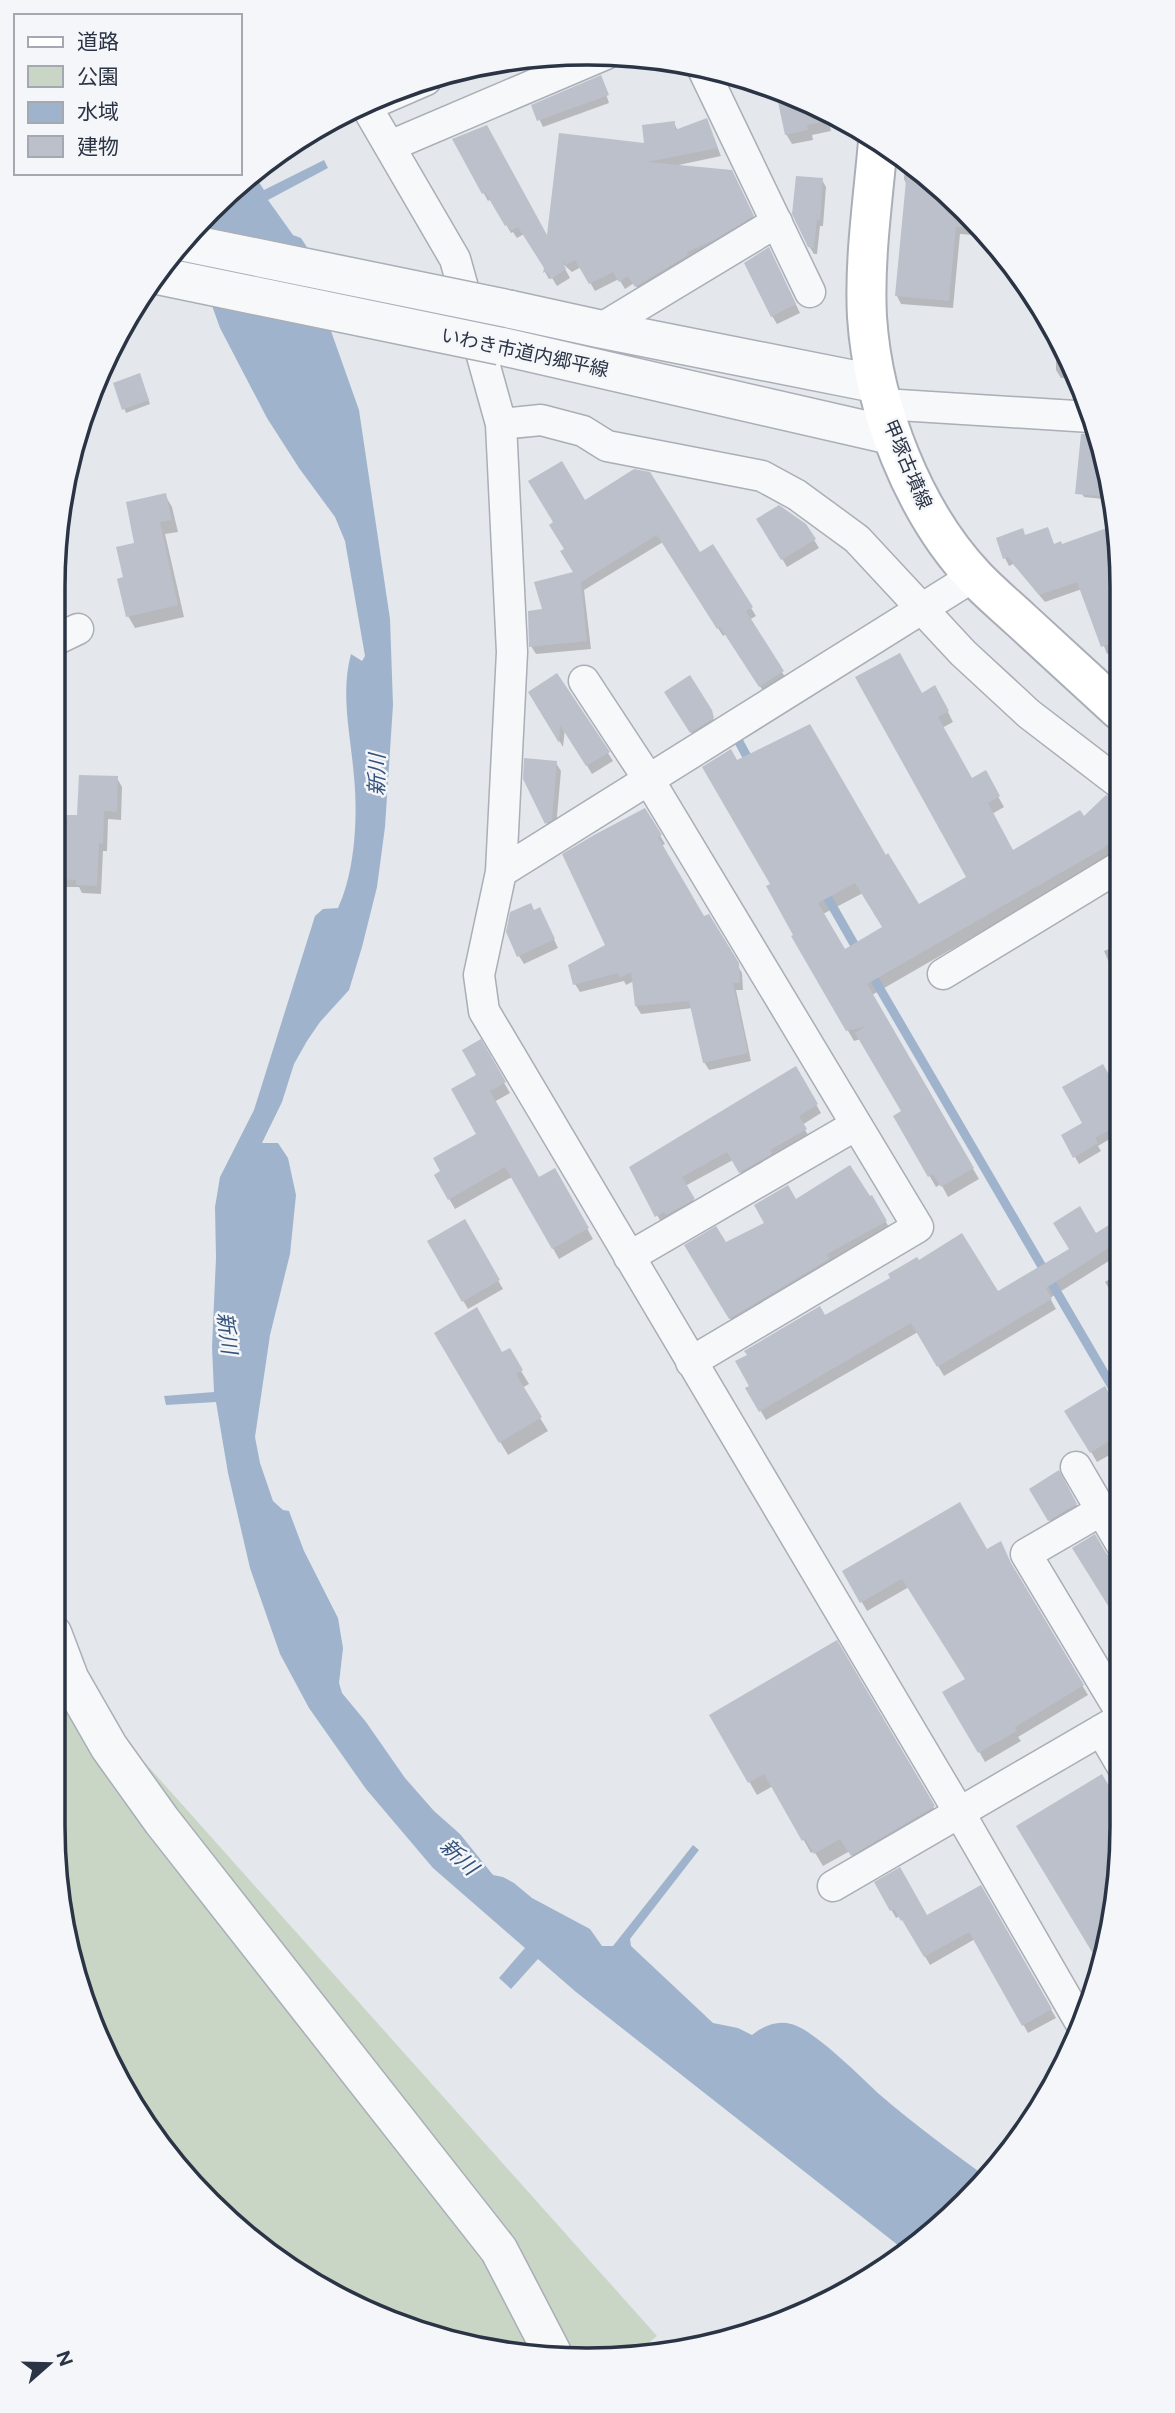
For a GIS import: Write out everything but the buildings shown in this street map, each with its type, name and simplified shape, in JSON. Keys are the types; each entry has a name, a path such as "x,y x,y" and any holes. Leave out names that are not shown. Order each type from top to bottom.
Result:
{"main road":[{"name":"甲塚古墳線","path":"877,152 869,245 867,317 884,408 914,487 938,530 975,576 1110,702"}],"street":[{"path":"390,146 580,65"},
{"path":"708,79 810,292"},
{"path":"370,113 455,259 501,424 512,652 501,872 479,975 484,1011 959,1812 1075,2013"},
{"path":"600,329 777,222"},
{"name":"いわき市道内郷平線","path":"193,244 600,329 884,408"},
{"name":"いわき市道内郷平線","path":"167,277 500,346 884,408"},
{"path":"884,408 1082,417"},
{"path":"501,424 541,420 583,431 607,446 762,476 797,495 857,538 963,653 1029,714 1110,776"},
{"path":"501,872 975,576"},
{"path":"584,681 649,780 918,1227 691,1363"},
{"path":"943,974 1110,872"},
{"path":"629,1257 856,1125"},
{"path":"1076,1467 1110,1524"},
{"path":"1102,1510 1026,1554 1110,1712"},
{"path":"65,1666 109,1747 162,1821 499,2250 549,2347"},
{"path":"833,1886 1110,1724"}],"green space":[{"path":"65,1647 70,1679 657,2336 646,2345 553,2347 486,2338 419,2321 356,2294 297,2260 243,2219 194,2170 153,2116 119,2057 92,1994 83,1961 69,1894 66,1860"}],"water":[{"name":"新川","path":"324,160 328,168 268,200 293,235 301,238 310,252 320,300 359,410 390,619 393,705 385,827 377,887 362,947 349,990 307,1041 294,1064 282,1102 262,1143 278,1143 288,1158 296,1195 290,1254 270,1335 255,1437 260,1463 273,1501 283,1510 289,1511 304,1551 338,1618 343,1648 339,1683 342,1693 405,1778 434,1811 460,1834 493,1875 514,1883 532,1898 590,1929 602,1946 613,1946 693,1845 699,1850 630,1939 631,1946 713,2023 738,2028 752,2035 770,2025 786,2023 811,2034 879,2094 979,2172 932,2219 898,2245 576,1992 538,1959 511,1989 499,1978 525,1948 433,1868 366,1789 309,1708 280,1654 250,1568 228,1473 216,1402 166,1405 164,1396 214,1392 212,1347 215,1207 220,1177 254,1110 315,916 323,909 338,908 344,894 354,844 356,809 346,684 351,654 362,661 365,656 345,541 335,517 267,418 220,328 200,272 187,251 218,218 258,181 264,190"}],"waterway":[{"path":"738,740 752,766"},
{"path":"822,888 858,951"},
{"path":"869,970 1110,1383"}]}
